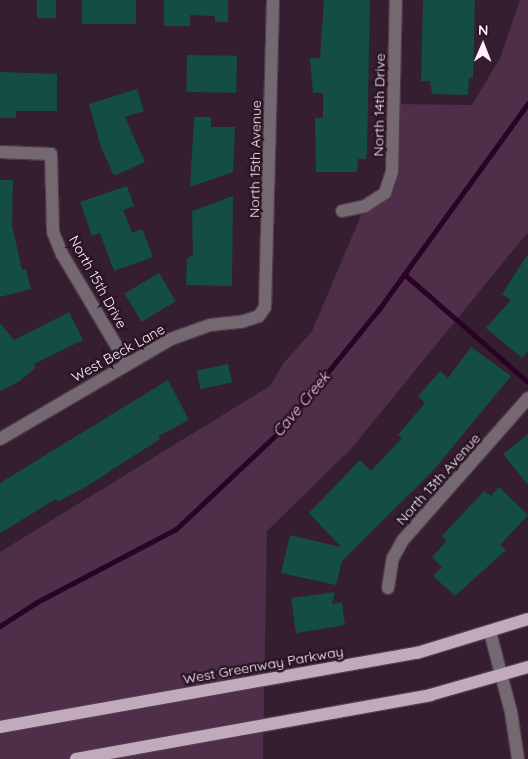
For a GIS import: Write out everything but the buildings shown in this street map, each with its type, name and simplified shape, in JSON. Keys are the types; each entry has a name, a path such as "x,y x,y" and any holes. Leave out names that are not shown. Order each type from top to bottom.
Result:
{"main road":[{"name":"West Greenway Parkway","path":"0,727 417,653 528,620"},
{"path":"76,759 340,713 502,678 528,667"}],"street":[{"name":"North 15th Avenue","path":"259,316 268,297 273,0"},
{"name":"North 14th Drive","path":"342,211 365,206 385,192 392,171 396,0"},
{"name":"North 15th Drive","path":"0,152 51,154 53,232 126,362"},
{"name":"West Beck Lane","path":"0,439 126,362 194,331 259,316"},
{"name":"North 13th Avenue","path":"388,588 393,558 403,540 528,398"},
{"path":"490,632 502,678 518,759"}],"shaded area":[{"path":"520,0 528,0 528,232 351,449 267,531 263,759 0,759 0,552 270,386 283,364 312,331 365,206 385,192 395,104 472,105 500,58"}],"waterway":[{"name":"Cave Creek","path":"0,626 37,602 176,529 279,432 379,309 528,103"},
{"path":"404,274 528,382"}]}
